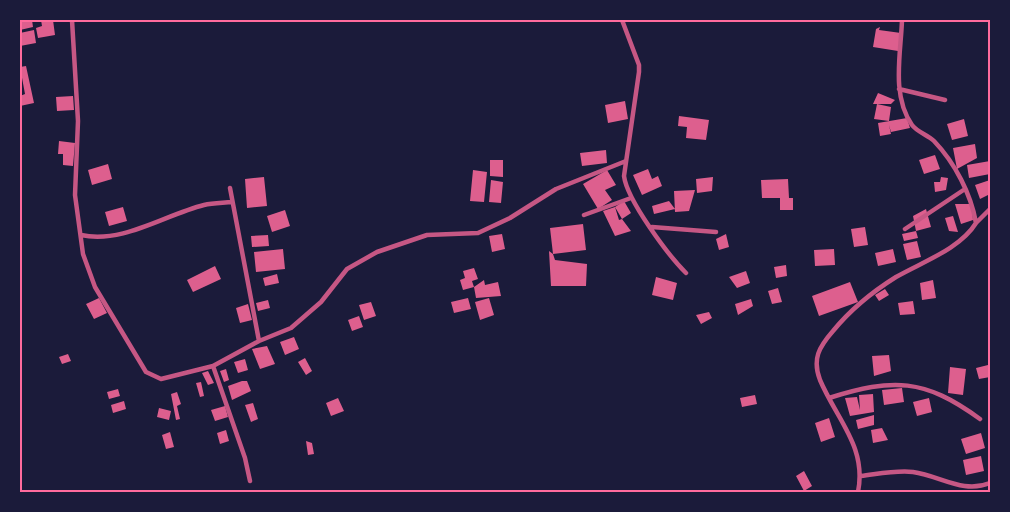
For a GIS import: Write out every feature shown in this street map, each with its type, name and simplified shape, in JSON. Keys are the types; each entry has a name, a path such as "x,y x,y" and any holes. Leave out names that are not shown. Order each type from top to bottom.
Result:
{"street":[{"path":"72,20 78,121 75,195 83,254 95,287 146,372 161,379 213,366 259,340 291,328 321,302 348,269 377,252 427,235 478,233 510,218 556,189 626,161"},
{"path":"622,20 639,64 626,161 625,187 686,273"},
{"path":"902,20 899,89 912,126 934,141 971,197 976,223"},
{"path":"899,89 945,100"},
{"path":"230,188 259,340"},
{"path":"905,229 965,189"},
{"path":"584,215 631,198"},
{"path":"81,235 96,239 140,229 205,205 232,202"},
{"path":"858,492 861,476 858,453 816,370 820,346 846,315 874,292 960,241 990,209"},
{"path":"652,227 716,232"},
{"path":"213,366 250,481"},
{"path":"829,398 868,387 893,383 912,386 951,399 980,419"},
{"path":"861,476 912,472 964,488 978,488 990,483"}],"building":[{"path":"20,20 32,20 33,27 20,30"},
{"path":"41,20 53,20 55,35 38,38 36,28 42,26"},
{"path":"880,27 879,30 901,33 898,51 873,47 876,29"},
{"path":"34,30 36,43 20,46 20,33"},
{"path":"26,66 34,103 20,106 20,96 25,94 20,67"},
{"path":"878,93 895,100 891,104 873,104"},
{"path":"73,96 74,110 57,111 56,97"},
{"path":"625,101 628,119 608,123 605,105"},
{"path":"877,104 891,107 889,121 874,119"},
{"path":"679,116 709,120 706,140 686,138 687,127 678,126"},
{"path":"907,118 910,128 891,132 889,125 891,134 880,136 878,123"},
{"path":"964,119 968,136 952,140 947,124"},
{"path":"59,141 75,143 73,166 63,165 63,154 58,154"},
{"path":"975,144 977,158 957,169 953,148"},
{"path":"606,150 607,163 582,166 580,153"},
{"path":"935,155 940,169 924,174 919,160"},
{"path":"490,160 503,160 503,177 490,176"},
{"path":"990,161 990,174 969,178 967,165"},
{"path":"108,164 112,179 92,185 88,170"},
{"path":"648,169 652,179 658,176 662,186 642,195 633,175"},
{"path":"473,170 487,172 484,202 470,201"},
{"path":"607,170 616,185 605,190 612,200 598,209 583,184"},
{"path":"264,177 267,206 247,208 245,179"},
{"path":"713,177 712,191 697,193 696,179"},
{"path":"941,177 948,178 946,190 935,192 934,182 940,182"},
{"path":"788,179 789,198 793,198 793,210 780,210 780,198 762,198 761,180"},
{"path":"491,180 503,182 501,203 489,202"},
{"path":"990,180 990,194 980,199 975,185"},
{"path":"695,190 689,211 675,212 674,191"},
{"path":"624,201 631,213 622,219 615,207"},
{"path":"669,201 675,209 654,214 652,206"},
{"path":"955,204 972,204 973,220 961,224"},
{"path":"123,207 127,221 109,226 105,212"},
{"path":"615,207 619,220 622,219 631,231 615,236 603,211"},
{"path":"926,209 931,227 916,231 913,216"},
{"path":"285,210 290,226 272,232 267,216"},
{"path":"953,216 958,232 949,231 945,218"},
{"path":"583,224 586,250 553,254 550,228"},
{"path":"865,227 868,245 854,247 851,229"},
{"path":"916,231 918,238 904,241 902,234"},
{"path":"502,234 505,249 492,252 489,236"},
{"path":"726,234 729,247 719,250 716,239"},
{"path":"268,235 269,246 252,247 251,236"},
{"path":"917,241 921,257 907,260 903,244"},
{"path":"283,249 285,269 256,272 254,252"},
{"path":"834,249 835,265 815,266 814,250"},
{"path":"893,249 896,262 878,266 875,253"},
{"path":"549,251 555,260 587,264 586,286 551,286"},
{"path":"786,265 787,276 776,278 774,267"},
{"path":"215,266 221,279 193,292 187,280"},
{"path":"474,268 478,279 472,281 474,287 463,290 460,280 465,278 463,271"},
{"path":"746,271 750,283 737,288 729,277"},
{"path":"277,274 279,283 265,286 263,278"},
{"path":"656,277 677,283 673,300 652,295"},
{"path":"484,280 485,285 498,282 501,296 476,298 474,287"},
{"path":"933,280 936,298 922,300 920,283"},
{"path":"850,282 858,302 819,316 812,296"},
{"path":"778,288 782,302 772,304 768,291"},
{"path":"885,289 889,295 879,301 875,295"},
{"path":"99,298 107,313 94,319 86,304"},
{"path":"468,298 471,309 454,313 451,302"},
{"path":"489,298 494,315 480,320 475,302"},
{"path":"751,299 753,306 738,315 735,304"},
{"path":"268,300 270,308 258,311 256,303"},
{"path":"913,301 915,314 900,315 898,303"},
{"path":"371,302 376,316 364,320 359,305"},
{"path":"248,304 252,320 240,323 236,308"},
{"path":"709,312 712,318 701,324 696,315"},
{"path":"359,316 363,327 352,331 348,320"},
{"path":"294,337 299,349 285,355 280,342"},
{"path":"267,346 275,364 260,369 252,349"},
{"path":"68,354 71,361 62,364 59,357"},
{"path":"889,355 891,371 874,376 872,356"},
{"path":"305,358 312,371 306,375 298,362"},
{"path":"245,359 248,370 238,373 234,362"},
{"path":"988,365 990,377 979,379 976,368"},
{"path":"950,367 966,369 963,395 948,393"},
{"path":"226,369 229,380 224,382 220,371"},
{"path":"208,371 214,383 208,385 202,373"},
{"path":"247,381 251,391 232,400 228,386"},
{"path":"201,382 204,396 200,397 196,383"},
{"path":"902,388 904,402 884,405 882,390"},
{"path":"118,389 120,396 109,399 107,392"},
{"path":"177,392 181,404 177,406 180,419 176,420 171,394"},
{"path":"873,394 874,412 850,416 845,398 857,397 860,410 859,395"},
{"path":"755,395 757,404 742,407 740,398"},
{"path":"338,398 344,411 331,416 326,403"},
{"path":"929,398 932,412 917,416 913,402"},
{"path":"124,401 126,409 113,413 111,405"},
{"path":"253,403 258,419 251,422 245,405"},
{"path":"225,406 228,417 215,421 211,410"},
{"path":"159,408 171,411 169,420 157,417"},
{"path":"874,415 874,425 858,429 856,420"},
{"path":"829,418 835,437 821,442 815,423"},
{"path":"882,428 888,440 873,443 871,430"},
{"path":"226,430 229,441 220,444 217,433"},
{"path":"170,432 174,447 166,449 162,435"},
{"path":"981,433 985,448 966,454 961,439"},
{"path":"306,441 312,443 314,454 308,455"},
{"path":"981,456 984,471 966,475 963,460"},
{"path":"804,471 812,486 804,491 796,476"}]}
